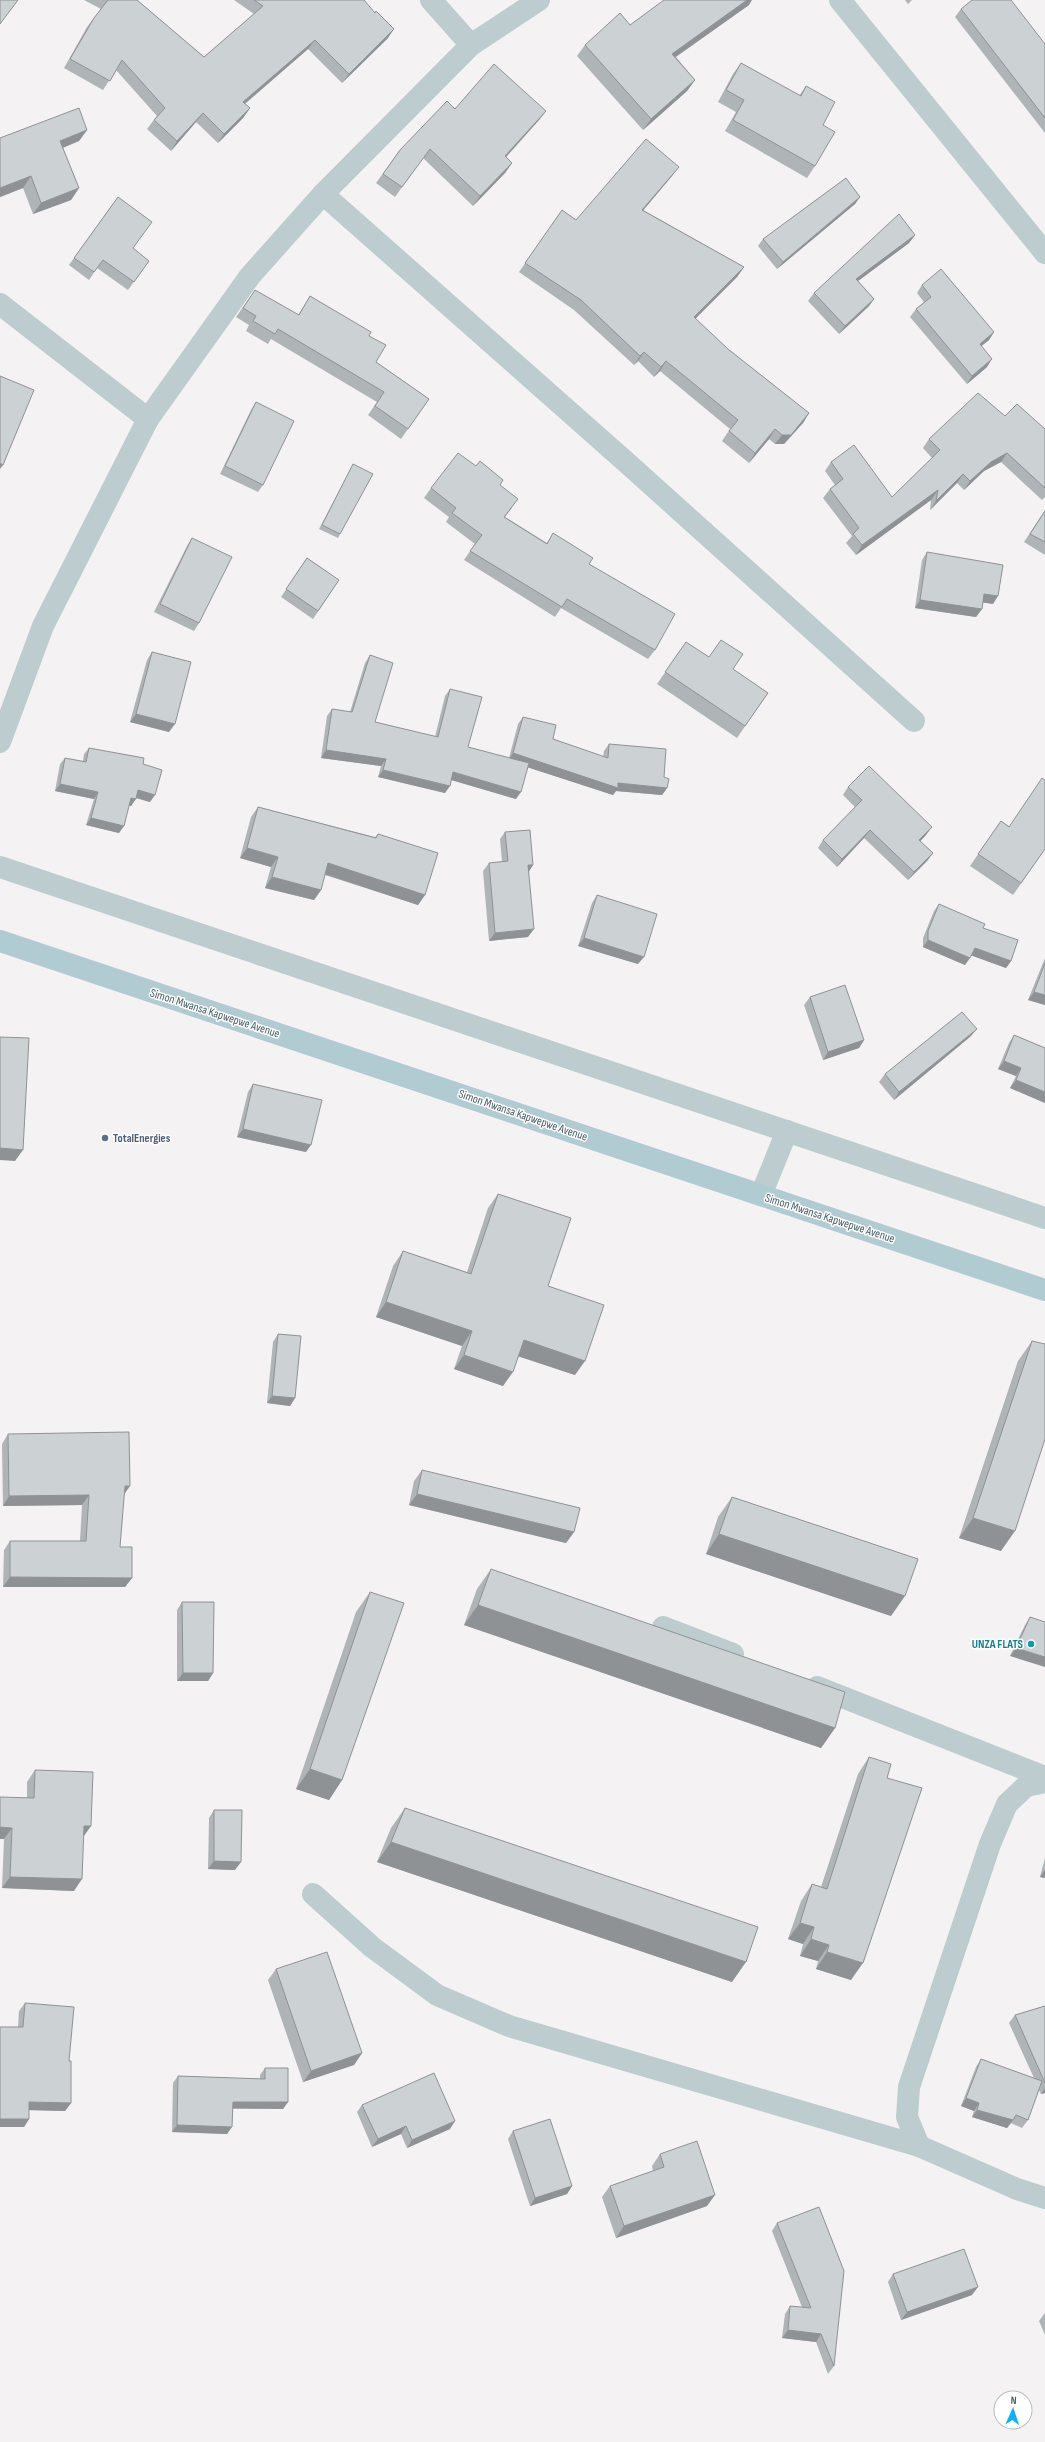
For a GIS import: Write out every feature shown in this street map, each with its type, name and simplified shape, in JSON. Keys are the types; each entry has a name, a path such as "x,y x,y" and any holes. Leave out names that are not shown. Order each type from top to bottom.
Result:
{"main road":[{"name":"Simon Mwansa Kapwepwe Avenue","path":"0,941 1045,1290"}],"street":[{"path":"431,0 472,45"},
{"path":"0,742 42,626 148,419 250,276 323,194 472,45 539,0"},
{"path":"840,0 1045,253"},
{"path":"323,194 620,457 914,722"},
{"path":"0,304 148,419"},
{"path":"0,867 1045,1218"},
{"path":"761,1195 787,1131"},
{"path":"663,1627 751,1661"},
{"path":"795,1679 1045,1777"},
{"path":"919,2146 907,2118 909,2087 990,1844 1007,1804 1026,1786 1045,1782"},
{"path":"313,1894 372,1947 437,1995 509,2026 919,2146 1017,2189 1045,2198"}],"building":[{"path":"0,0 18,0 0,24"},
{"path":"108,0 137,0 204,57 263,6 254,0 364,0 375,13 376,11 394,29 349,74 315,40 243,102 250,108 224,134 203,113 177,141 154,120 165,108 122,60 110,81 70,59 94,18"},
{"path":"664,0 747,0 672,54 695,80 651,119 585,45 620,13 630,25"},
{"path":"972,0 1011,0 1045,44 1045,118 961,9"},
{"path":"741,63 801,96 806,86 835,102 823,125 835,132 815,166 733,120 744,100 726,90"},
{"path":"494,64 546,111 505,156 512,163 480,196 430,149 402,187 383,174 400,150 447,101 455,109"},
{"path":"79,108 87,130 60,141 79,188 41,203 31,176 0,188 0,138"},
{"path":"646,139 679,167 642,210 744,267 694,317 728,349 809,413 791,435 782,435 775,429 755,453 729,431 738,420 666,361 661,367 644,352 640,356 581,300 525,263 562,210 576,220"},
{"path":"846,178 860,197 783,262 763,239"},
{"path":"118,197 152,222 133,248 149,261 134,282 103,260 94,272 74,258"},
{"path":"899,214 915,235 856,279 874,299 845,326 814,293"},
{"path":"941,269 994,332 980,344 992,359 972,376 916,309 931,297 922,285"},
{"path":"255,290 299,315 310,296 371,332 369,336 386,345 376,362 429,399 408,429 375,406 384,392 278,329 275,334 253,321 256,316 243,308"},
{"path":"0,376 34,390 3,465 0,463"},
{"path":"978,393 1005,416 1017,404 1045,429 1045,488 1007,453 991,462 970,481 963,474 936,501 938,490 862,545 853,534 859,528 830,489 843,479 831,462 854,445 892,497 940,450 929,439"},
{"path":"256,402 294,421 263,485 225,466"},
{"path":"458,453 476,466 480,461 503,480 500,485 518,499 504,517 547,544 553,533 593,558 589,564 675,614 655,650 567,599 562,607 470,551 482,535 452,513 456,508 431,488"},
{"path":"353,464 373,474 340,534 322,525"},
{"path":"1045,511 1045,542 1030,534"},
{"path":"192,538 232,557 199,623 160,604"},
{"path":"927,552 1003,565 998,596 984,594 982,609 920,600"},
{"path":"307,558 339,580 318,611 286,589"},
{"path":"721,640 743,654 733,669 768,693 745,726 665,672 686,642 709,657"},
{"path":"152,652 191,662 175,724 136,714"},
{"path":"370,655 393,663 375,722 438,737 450,689 482,697 468,747 529,763 521,792 453,772 450,786 383,770 386,759 326,750 332,709 352,712"},
{"path":"523,717 556,725 553,739 608,758 609,744 666,749 664,777 669,779 667,788 618,783 618,788 513,753"},
{"path":"89,748 144,758 143,764 162,770 155,795 138,790 136,799 131,798 124,826 91,818 98,792 60,784 65,758 86,762"},
{"path":"869,766 932,827 919,840 933,853 914,872 870,830 842,859 823,840 862,800 848,787"},
{"path":"1042,778 1045,780 1045,849 1021,883 978,854 1001,821 1009,827"},
{"path":"258,807 376,838 378,834 438,853 425,895 328,863 321,890 272,877 278,857 247,848"},
{"path":"530,830 533,865 528,865 534,929 495,933 489,863 508,861 505,832"},
{"path":"597,895 657,914 644,957 584,938"},
{"path":"939,904 985,924 983,928 1018,940 1011,961 975,948 970,958 928,940 928,931"},
{"path":"1045,963 1045,995 1034,992"},
{"path":"845,985 864,1040 828,1052 810,997"},
{"path":"962,1012 977,1029 899,1092 885,1074"},
{"path":"1014,1035 1045,1048 1045,1092 1016,1080 1021,1068 1004,1061"},
{"path":"0,1037 29,1038 23,1150 0,1148"},
{"path":"253,1084 322,1100 311,1145 243,1129"},
{"path":"498,1194 571,1218 548,1286 604,1305 585,1361 524,1340 513,1372 464,1355 472,1331 386,1302 403,1251 471,1274"},
{"path":"278,1334 301,1336 295,1398 272,1396"},
{"path":"1032,1341 1045,1344 1045,1439 1015,1531 973,1518"},
{"path":"129,1432 130,1486 125,1486 120,1547 132,1547 132,1578 10,1577 10,1541 86,1541 89,1495 9,1496 8,1434"},
{"path":"422,1470 580,1508 574,1532 417,1494"},
{"path":"732,1497 918,1559 905,1596 719,1534"},
{"path":"491,1569 845,1692 835,1728 478,1605"},
{"path":"370,1592 404,1603 342,1780 310,1769"},
{"path":"182,1602 214,1602 213,1673 183,1673"},
{"name":"UNZA FLATS","path":"1030,1617 1045,1622 1045,1657 1016,1648"},
{"path":"869,1757 891,1764 887,1778 922,1788 863,1963 827,1952 829,1945 811,1939 814,1927 800,1923 812,1884 827,1889"},
{"path":"35,1770 93,1772 91,1826 84,1826 82,1879 10,1877 12,1828 0,1827 0,1797 34,1798"},
{"path":"405,1808 758,1927 746,1962 391,1842"},
{"path":"214,1810 242,1810 241,1862 214,1861"},
{"path":"327,1952 362,2053 311,2071 276,1969"},
{"path":"25,2003 74,2007 69,2061 71,2061 71,2103 29,2102 29,2119 0,2119 0,2027 23,2027"},
{"path":"1045,2006 1045,2083 1015,2015"},
{"path":"981,2059 1042,2081 1028,2120 1016,2115 1013,2120 977,2110 979,2103 966,2098"},
{"path":"265,2068 288,2068 288,2102 233,2102 232,2127 177,2125 178,2076 265,2079"},
{"path":"434,2073 455,2121 412,2140 406,2126 378,2139 362,2105"},
{"path":"550,2119 572,2186 535,2198 513,2131"},
{"path":"697,2141 715,2195 624,2226 610,2186 664,2167 660,2154"},
{"path":"819,2207 844,2271 834,2366 821,2334 788,2330 790,2306 811,2308 777,2223"},
{"path":"964,2249 978,2287 907,2312 893,2274"}],"place":[{"name":"TotalEnergies","path":"105,1138"},
{"name":"UNZA FLATS","path":"1031,1644"}]}
